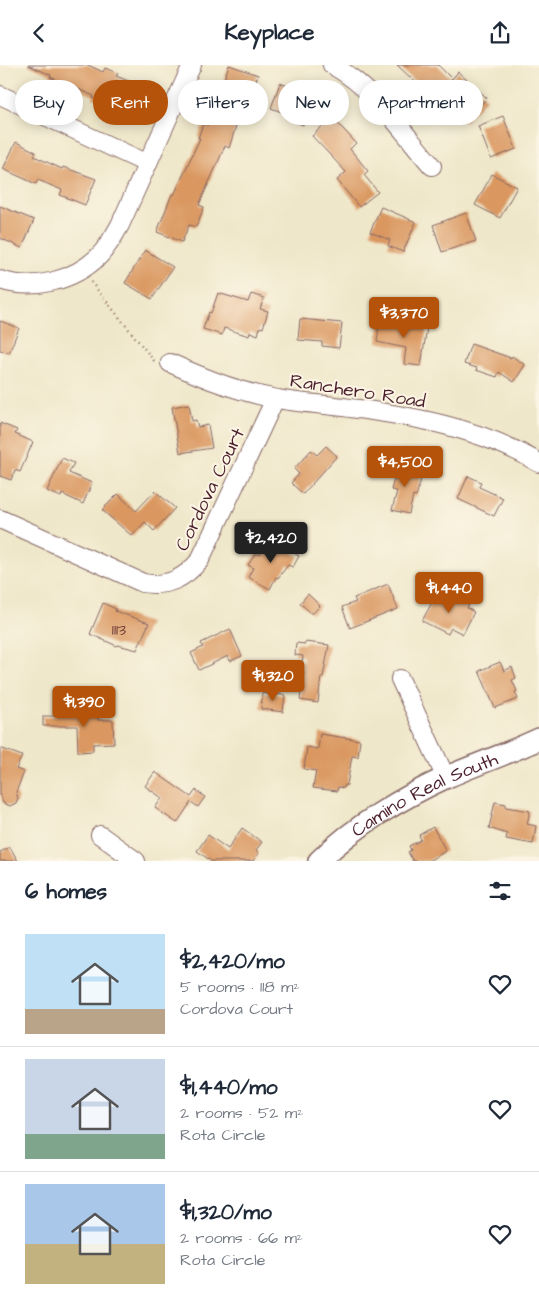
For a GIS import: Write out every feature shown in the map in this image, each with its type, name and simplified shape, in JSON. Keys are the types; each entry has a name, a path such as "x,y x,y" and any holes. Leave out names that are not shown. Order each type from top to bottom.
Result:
{"street":[{"path":"0,280 20,284 36,284 70,275 98,257 117,231 192,65"},
{"path":"332,65 349,75 376,100 432,166"},
{"path":"0,95 148,164"},
{"name":"Ranchero Road","path":"164,365 230,387 276,399 403,415 457,429 501,443 539,463"},
{"name":"Cordova Court","path":"0,519 143,583 154,585 180,579 191,571 200,560 276,399"},
{"path":"400,679 446,778"},
{"name":"Camino Real South","path":"319,861 356,830 399,802 446,778 539,741"},
{"path":"100,835 136,861"}],"path":[{"path":"90,281 155,361 164,365"}],"building":[{"path":"28,65 88,65 103,72 105,68 118,73 116,76 126,80 93,80 93,96 83,91 83,80 57,80 50,77 51,75"},
{"path":"229,65 258,75 256,80 224,80"},
{"path":"397,65 438,65 452,79 458,72 467,80 413,80"},
{"path":"278,89 278,111 271,108"},
{"path":"483,94 487,98 483,102"},
{"path":"503,116 516,149 491,159 478,126"},
{"path":"203,125 236,125 229,148 225,146 199,205 204,207 196,227 189,225 182,242 157,232 172,194 174,195 200,138 198,138"},
{"path":"324,125 339,125 356,143 350,149 368,171 364,175 378,192 359,207 337,180 346,172 312,136"},
{"path":"16,142 36,152 34,156 62,169 63,167 96,179 85,205 60,195 62,190 38,180 36,184 3,169"},
{"path":"492,174 517,187 500,218 475,205"},
{"path":"0,206 34,220 22,248 0,238"},
{"path":"381,207 416,222 403,252 388,246 390,240 370,232"},
{"path":"466,213 476,241 442,252 433,225"},
{"path":"145,250 173,267 152,299 125,283"},
{"path":"218,293 248,302 251,294 264,298 260,309 268,311 263,328 260,327 258,335 250,332 249,336 224,328 222,335 203,329"},
{"path":"380,317 427,327 421,366 404,364 406,348 377,342"},
{"path":"300,319 342,323 339,348 322,346 322,342 298,340"},
{"path":"0,321 19,328 9,353 0,350"},
{"path":"471,344 511,358 512,356 525,365 514,382 499,372 497,377 476,370 477,368 464,364"},
{"path":"189,404 192,421 196,420 198,427 208,425 212,448 180,453 172,407"},
{"path":"0,423 17,430 15,434 33,442 20,472 15,470 11,480 0,476"},
{"path":"326,446 337,456 303,494 291,483 299,474 294,469 311,450 317,455"},
{"path":"62,458 74,463 69,473 92,483 83,504 62,494 61,497 47,491"},
{"path":"398,463 409,466 408,471 422,475 416,497 413,496 409,514 392,510 397,491 391,490"},
{"path":"468,476 481,482 479,487 503,498 494,516 458,499"},
{"path":"155,491 175,508 154,531 145,522 132,536 102,510 118,494 136,511"},
{"path":"269,539 299,556 293,567 288,565 278,578 276,577 270,589 248,577 253,568 248,565 256,553 260,555"},
{"path":"388,584 398,609 350,628 342,607 356,602 354,598"},
{"path":"437,593 453,601 456,596 470,603 467,608 474,612 463,634 451,628 448,634 422,621"},
{"path":"308,594 320,606 312,614 300,603"},
{"path":"103,603 116,609 115,611 149,623 137,650 117,646 90,634"},
{"path":"230,629 242,656 230,661 228,656 199,670 191,653 203,647 201,643"},
{"path":"305,642 329,645 323,677 321,677 318,703 300,700 303,656 295,655 296,643 305,644"},
{"path":"500,662 504,671 512,667 516,678 512,680 518,699 495,708 479,671"},
{"path":"262,693 285,695 283,712 261,709"},
{"path":"56,709 71,710 70,715 98,714 98,720 113,720 114,743 93,744 93,751 78,752 77,726 43,726 43,716 56,716"},
{"path":"320,734 360,740 358,757 352,756 347,785 344,788 338,787 337,791 313,788 316,771 304,769 307,747 318,749"},
{"path":"0,748 22,756 16,769 24,772 16,792 18,798 16,803 10,806 3,803 0,795"},
{"path":"155,772 191,797 196,790 205,797 198,807 191,802 177,823 155,808 162,798 145,786"},
{"path":"495,802 506,804 506,807 530,811 527,824 536,826 533,844 506,839 507,834 489,828"},
{"path":"433,827 446,851 428,861 413,861 408,852 411,850 409,846 421,840 419,835"},
{"path":"242,828 262,842 256,850 259,853 253,861 211,861 197,851 208,835 228,849"},
{"path":"10,847 18,861 0,861 0,852"}]}
